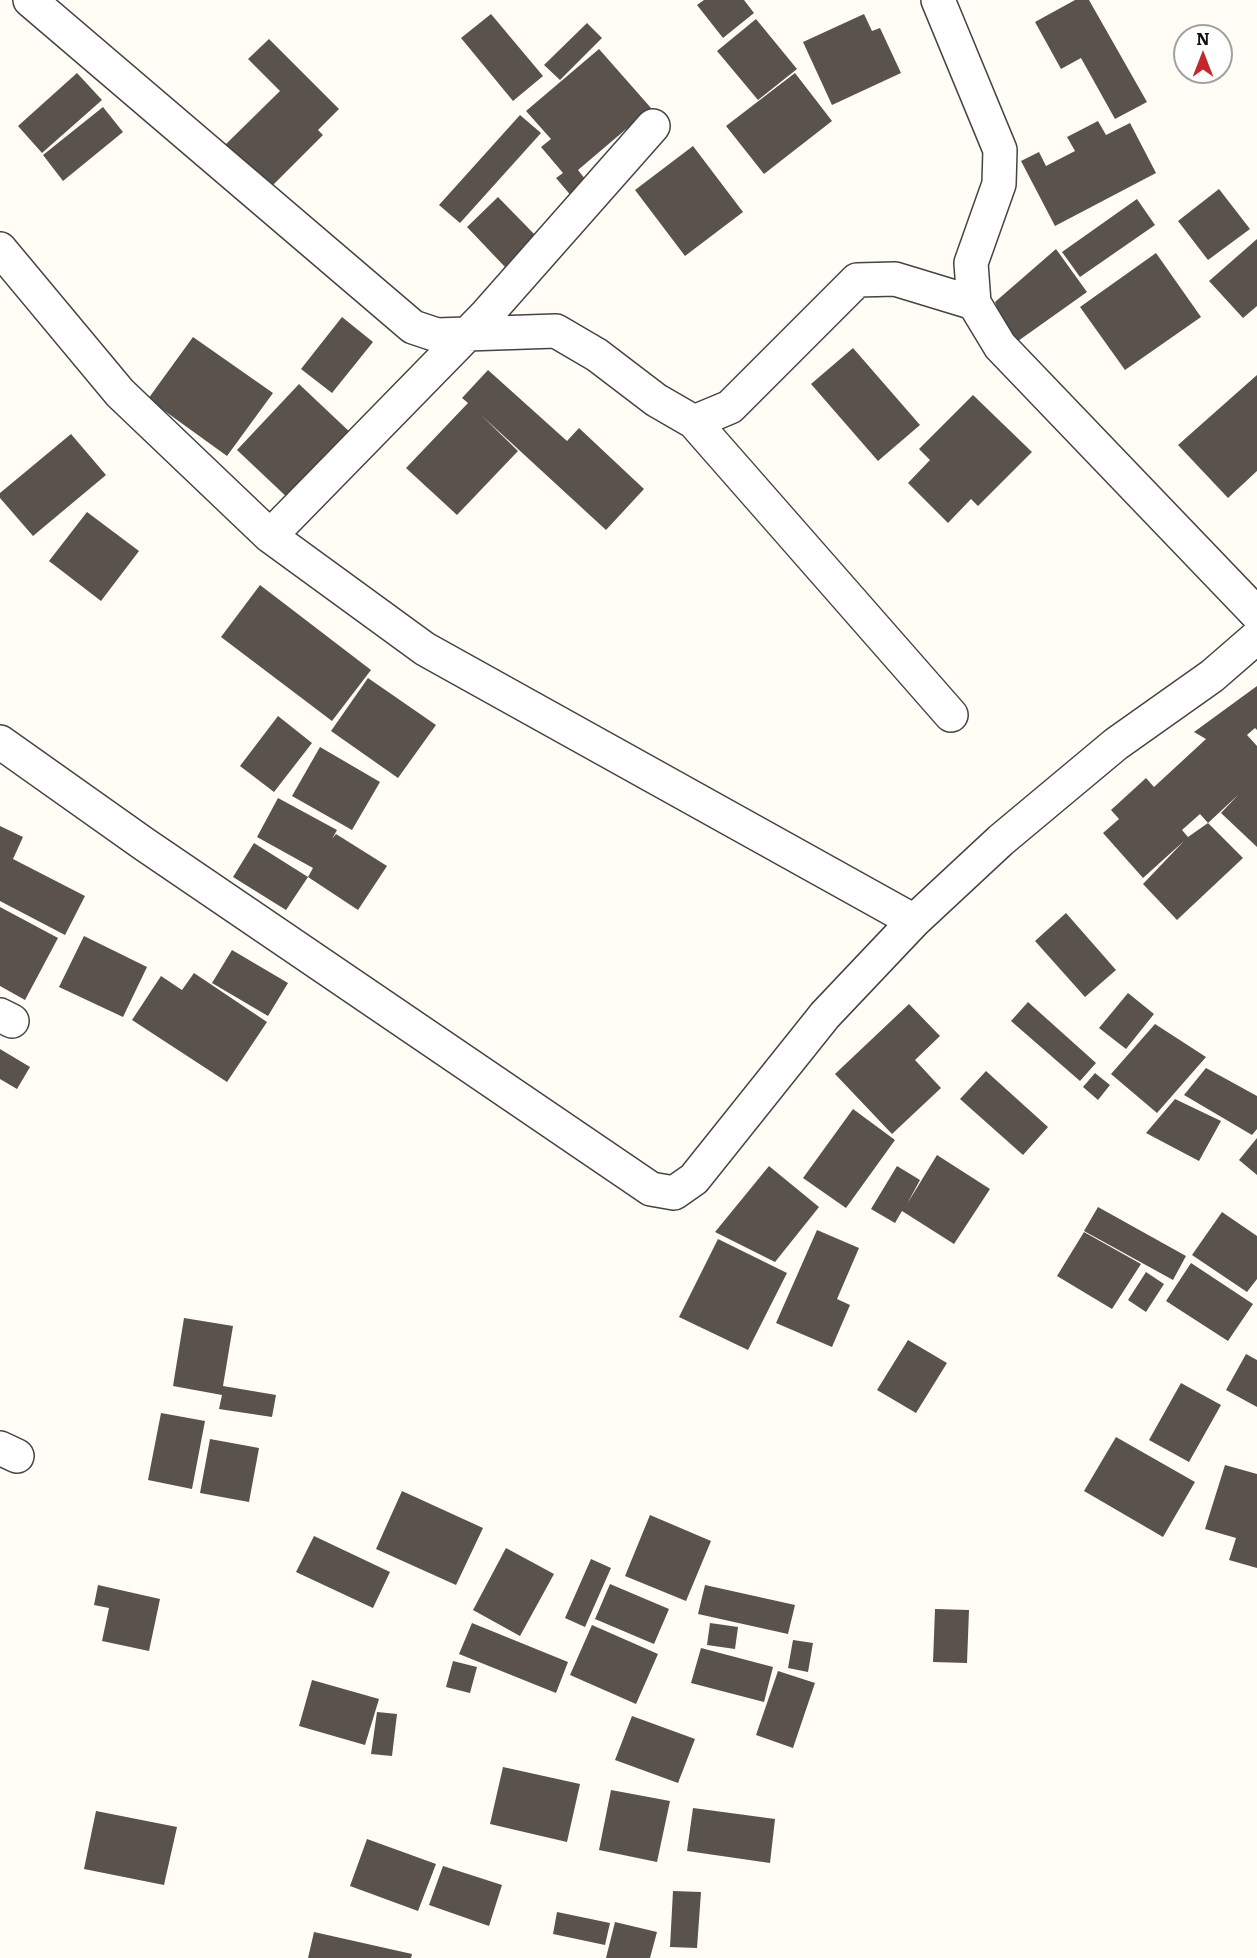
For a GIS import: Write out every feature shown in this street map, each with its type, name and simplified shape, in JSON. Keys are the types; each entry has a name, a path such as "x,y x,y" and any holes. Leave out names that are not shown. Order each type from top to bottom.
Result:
{"street":[{"path":"30,0 413,327 437,335 556,331 597,355 656,400 694,422 951,715"},
{"path":"938,0 1000,150 999,184 971,263 974,303 1000,346 1257,614"},
{"path":"270,536 487,314 653,126"},
{"path":"0,249 120,393 270,536 424,649 914,921"},
{"path":"694,422 730,407 857,280 895,279 974,303"},
{"path":"0,742 144,844 651,1189 674,1193 694,1179 825,1015 914,921 1001,840 1116,744 1212,676 1257,637"}],"building":[{"path":"704,0 744,0 754,13 723,38 697,5"},
{"path":"1075,0 1089,0 1147,102 1115,119 1081,58 1061,69 1035,22"},
{"path":"491,14 543,76 513,101 461,38"},
{"path":"864,14 872,31 880,28 901,73 832,105 803,42"},
{"path":"756,19 797,69 758,100 717,51"},
{"path":"587,23 602,38 560,80 544,65"},
{"path":"269,39 339,109 318,130 323,135 267,191 223,147 280,91 248,59"},
{"path":"599,49 651,108 578,170 589,184 573,198 556,178 563,173 541,147 551,139 526,111"},
{"path":"77,73 102,100 42,153 18,126"},
{"path":"795,73 832,121 764,174 726,126"},
{"path":"103,107 123,132 63,181 43,155"},
{"path":"520,115 541,133 460,223 439,205"},
{"path":"1098,121 1106,135 1130,123 1156,173 1055,226 1021,161 1039,152 1046,166 1075,151 1067,137"},
{"path":"693,146 743,212 685,256 635,190"},
{"path":"1219,189 1250,229 1208,260 1178,221"},
{"path":"498,197 536,236 505,267 467,227"},
{"path":"1137,199 1155,225 1080,277 1062,252"},
{"path":"1257,239 1257,306 1243,318 1209,281"},
{"path":"1056,249 1087,292 1011,346 995,302"},
{"path":"1156,253 1201,317 1125,370 1080,307"},
{"path":"342,317 373,342 332,393 301,369"},
{"path":"193,337 273,393 227,456 148,399"},
{"path":"853,348 920,425 878,461 811,384"},
{"path":"488,370 567,441 579,428 644,489 606,530 481,415 518,451 457,515 406,468 468,403 462,398"},
{"path":"1257,375 1257,471 1228,498 1178,445"},
{"path":"299,384 353,435 291,501 237,450"},
{"path":"973,395 1032,452 978,506 971,499 948,523 908,483 930,460 919,449"},
{"path":"71,434 106,475 33,536 0,498 0,493"},
{"path":"87,512 139,551 101,601 49,561"},
{"path":"260,585 371,670 332,721 221,637"},
{"path":"368,678 436,725 398,778 331,731"},
{"path":"1257,686 1257,730 1255,728 1247,735 1257,746 1257,847 1221,813 1238,795 1208,823 1243,858 1177,920 1143,884 1184,841 1143,878 1103,833 1119,819 1111,810 1146,778 1154,787 1206,739 1194,732","holes":["1200,814 1208,823 1188,837 1182,830"]},
{"path":"278,716 312,743 274,792 240,766"},
{"path":"320,747 380,782 352,830 292,796"},
{"path":"278,798 337,830 332,839 336,834 387,866 358,910 308,877 313,868 257,837"},
{"path":"0,826 23,837 13,859 85,896 65,935 0,901"},
{"path":"254,843 308,877 286,910 233,877"},
{"path":"0,907 58,938 25,1000 0,986"},
{"path":"1066,913 1116,970 1085,997 1035,941"},
{"path":"84,936 147,967 123,1017 59,987"},
{"path":"232,950 288,983 268,1016 212,983"},
{"path":"194,973 267,1022 227,1082 132,1020 161,976 182,990"},
{"path":"1128,993 1154,1014 1126,1049 1099,1028"},
{"path":"1028,1002 1096,1063 1080,1081 1011,1021"},
{"path":"909,1004 940,1036 915,1060 941,1088 892,1134 835,1074"},
{"path":"1155,1024 1206,1057 1157,1113 1111,1074"},
{"path":"0,1049 30,1067 17,1089 0,1079"},
{"path":"1206,1068 1257,1096 1257,1129 1252,1135 1184,1095"},
{"path":"986,1071 1048,1127 1023,1155 960,1099"},
{"path":"1095,1073 1110,1085 1098,1100 1083,1087"},
{"path":"1175,1099 1221,1121 1199,1161 1146,1133"},
{"path":"853,1109 895,1140 846,1208 803,1178"},
{"path":"1257,1138 1257,1175 1239,1160"},
{"path":"937,1155 990,1189 954,1244 902,1211 895,1223 871,1209 897,1166 920,1180 907,1204"},
{"path":"769,1166 819,1207 775,1262 715,1232"},
{"path":"1098,1207 1186,1256 1173,1280 1084,1231"},
{"path":"1222,1212 1257,1236 1257,1279 1247,1292 1192,1255"},
{"path":"817,1230 859,1248 837,1299 850,1305 832,1347 776,1323"},
{"path":"1084,1232 1141,1264 1112,1309 1057,1276"},
{"path":"718,1239 787,1273 748,1350 679,1317"},
{"path":"1191,1263 1253,1304 1228,1341 1166,1301"},
{"path":"1146,1272 1164,1284 1146,1312 1128,1300"},
{"path":"184,1318 233,1326 223,1386 276,1395 272,1417 219,1409 222,1395 173,1386"},
{"path":"908,1340 947,1363 916,1413 877,1390"},
{"path":"1246,1354 1257,1360 1257,1407 1226,1390"},
{"path":"1181,1383 1221,1405 1189,1462 1149,1440"},
{"path":"161,1413 205,1421 192,1489 148,1480"},
{"path":"1116,1437 1195,1482 1163,1537 1084,1491"},
{"path":"210,1439 259,1448 249,1502 200,1493"},
{"path":"1225,1465 1257,1474 1257,1568 1229,1560 1236,1538 1205,1529"},
{"path":"402,1491 483,1528 456,1585 376,1549"},
{"path":"650,1515 711,1541 686,1601 625,1576"},
{"path":"314,1536 390,1572 373,1608 296,1572"},
{"path":"506,1548 554,1574 520,1636 473,1610"},
{"path":"591,1559 611,1568 585,1627 565,1618"},
{"path":"610,1584 669,1609 654,1644 595,1619"},
{"path":"98,1585 160,1599 149,1651 102,1641 109,1608 94,1605"},
{"path":"705,1585 795,1605 788,1634 698,1614"},
{"path":"935,1609 969,1610 967,1663 933,1662"},
{"path":"472,1623 568,1662 556,1693 459,1654"},
{"path":"710,1623 738,1627 735,1649 707,1645"},
{"path":"592,1625 658,1654 636,1704 570,1675"},
{"path":"793,1640 813,1643 808,1672 788,1668"},
{"path":"701,1648 773,1667 764,1702 691,1683"},
{"path":"453,1661 477,1667 470,1693 446,1687"},
{"path":"778,1671 815,1683 793,1748 756,1735"},
{"path":"312,1680 379,1699 365,1745 299,1726"},
{"path":"377,1712 397,1714 392,1756 371,1754"},
{"path":"632,1716 695,1739 678,1783 615,1760"},
{"path":"503,1767 580,1784 567,1842 490,1824"},
{"path":"611,1790 670,1801 657,1862 599,1850"},
{"path":"693,1808 775,1819 770,1863 687,1851"},
{"path":"96,1811 177,1827 164,1885 84,1869"},
{"path":"367,1839 436,1864 418,1911 350,1886"},
{"path":"443,1866 502,1885 489,1926 429,1905"},
{"path":"673,1891 701,1892 697,1948 670,1947"},
{"path":"557,1912 610,1923 605,1945 553,1934"},
{"path":"615,1922 657,1932 650,1958 606,1958"},
{"path":"314,1932 412,1954 411,1958 308,1958"}]}
